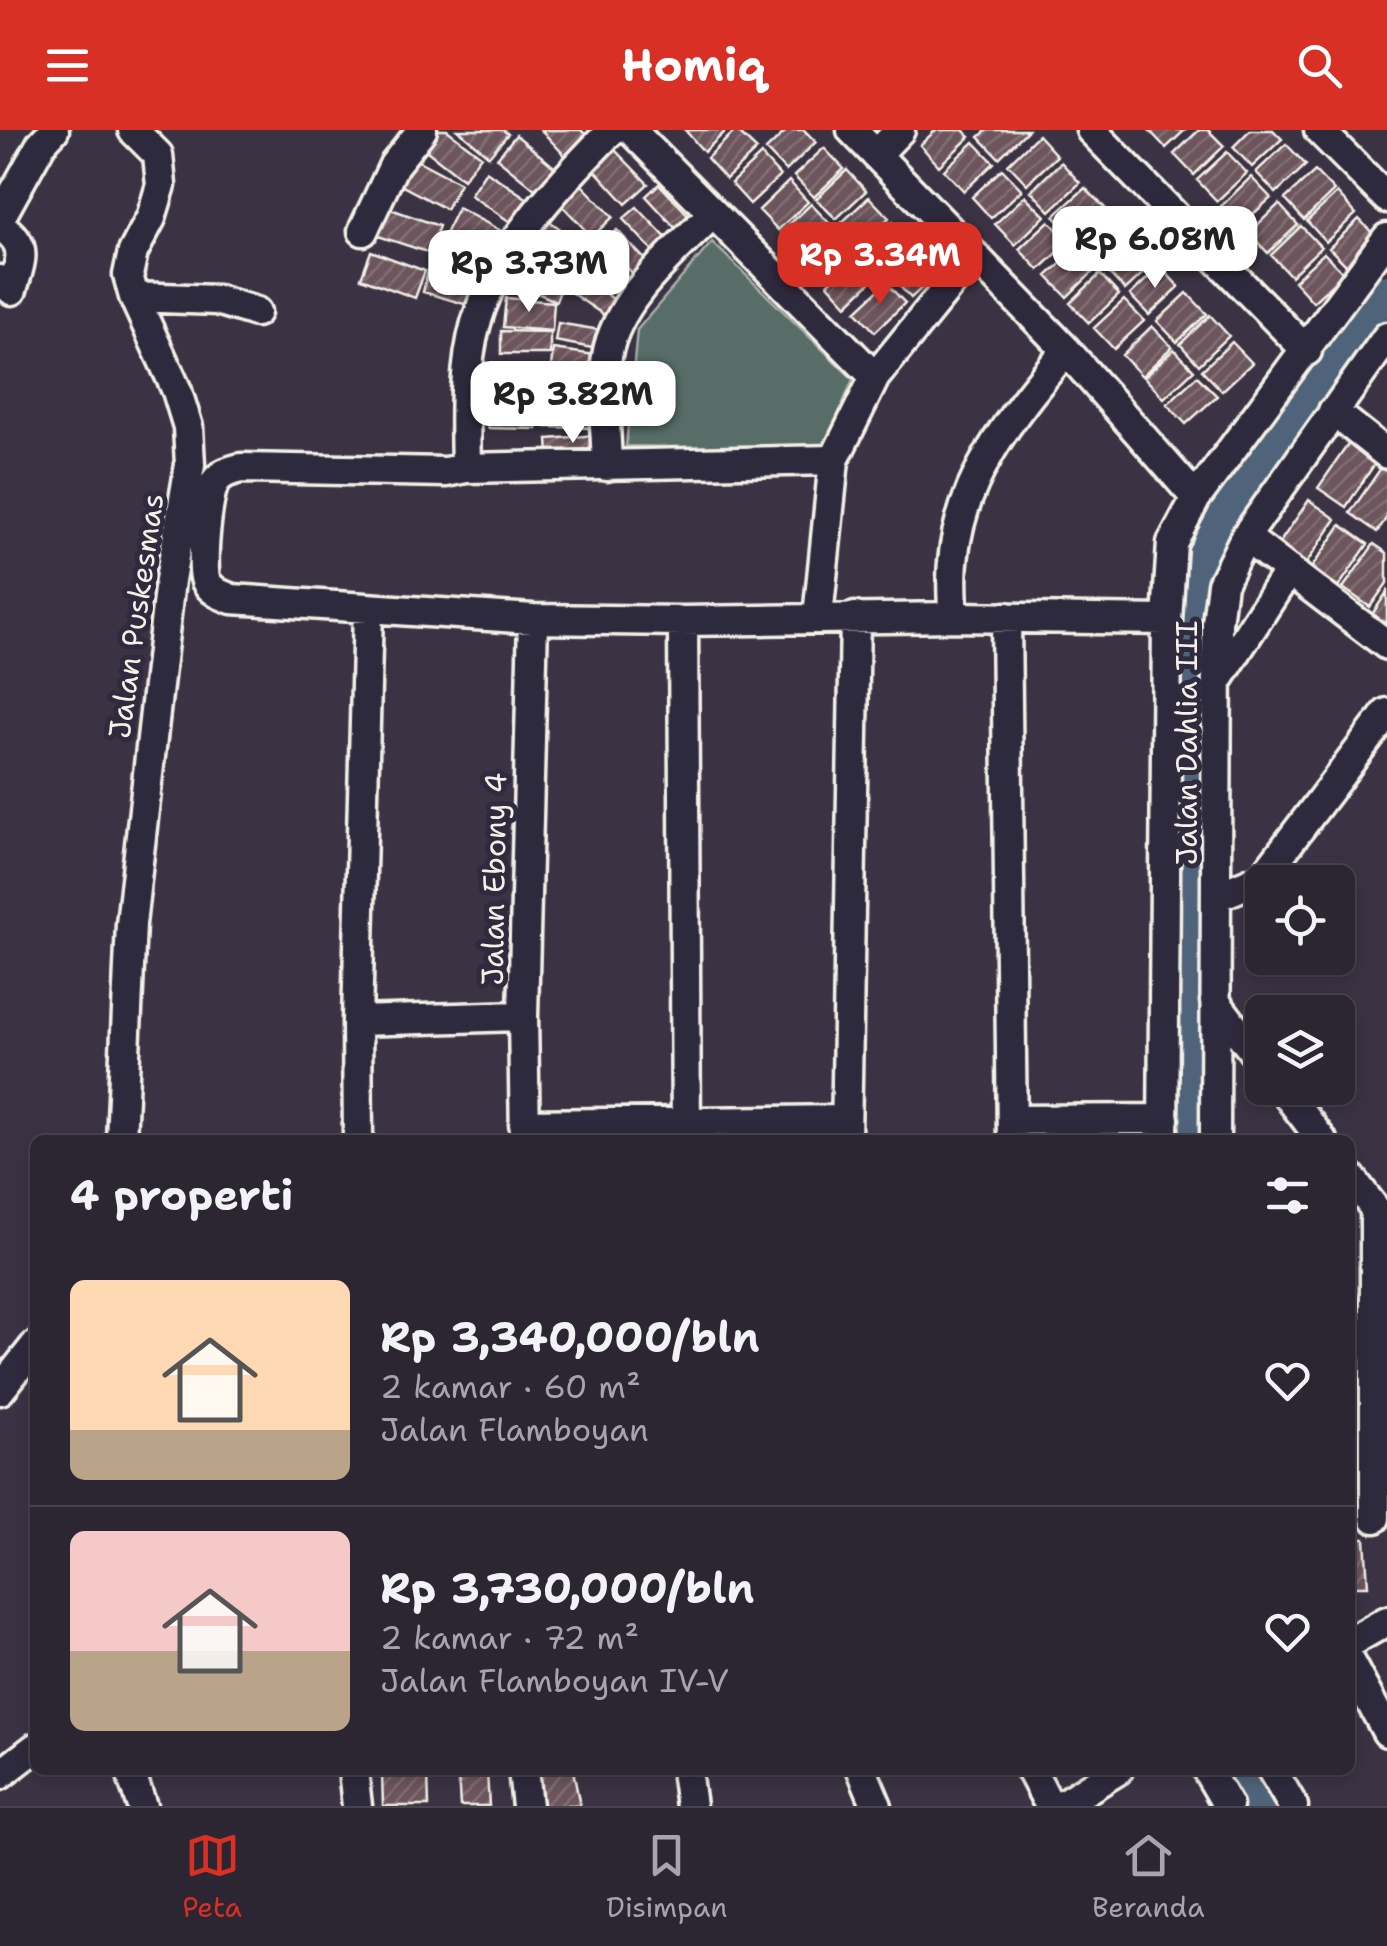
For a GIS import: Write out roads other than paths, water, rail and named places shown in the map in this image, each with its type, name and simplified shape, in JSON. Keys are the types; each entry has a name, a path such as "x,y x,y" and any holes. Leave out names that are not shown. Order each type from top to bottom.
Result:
{"street":[{"path":"6,285 21,250 0,218 41,144 54,130"},
{"name":"Jalan Puskesmas","path":"121,1135 131,924 170,580 190,465 188,427 177,391 134,297 128,274 132,252 151,218 161,185 158,155 133,130"},
{"path":"363,231 394,165 422,130"},
{"path":"466,468 465,401 475,325 488,292 501,265 543,206 612,130"},
{"path":"631,130 875,377"},
{"path":"852,130 1066,350 1196,498"},
{"path":"876,155 900,130"},
{"path":"1090,130 1307,351"},
{"path":"1319,130 1387,198"},
{"path":"607,466 604,390 608,352 618,326 644,286 713,212"},
{"path":"1006,617 1012,1130 1163,1130 1166,620 1172,542 1196,498 1387,238"},
{"path":"818,617 834,460 875,377 974,255"},
{"path":"134,297 217,300 256,312"},
{"name":"Jalan Dahlia III","path":"1215,1135 1217,682 1222,584 1246,537 1387,337"},
{"path":"953,617 952,560 965,506 984,460 1008,420 1066,350"},
{"path":"1333,412 1387,454"},
{"path":"834,460 466,468 446,472 241,468 226,472 215,482 210,496 206,581 217,594 232,599 533,620 818,617 1166,620"},
{"path":"1246,537 1387,645"},
{"path":"1217,682 1289,570"},
{"path":"358,1135 357,1020 368,610"},
{"path":"525,1132 846,1130 855,617"},
{"name":"Jalan Ebony 4","path":"525,1132 523,1016 533,620"},
{"path":"683,621 686,1130"},
{"path":"1218,896 1263,878 1387,713"},
{"path":"1215,1001 1245,1041"},
{"path":"357,1020 523,1016"},
{"path":"1295,1105 1318,1135"},
{"path":"1355,1181 1381,1209 1372,1512"},
{"path":"0,1390 30,1352"},
{"path":"1355,1639 1387,1620"},
{"path":"1355,1672 1387,1732"},
{"path":"0,1775 30,1752"},
{"path":"354,1775 357,1806"},
{"path":"524,1775 527,1806"},
{"path":"687,1775 691,1806"},
{"path":"864,1775 877,1806"},
{"path":"1034,1775 1050,1806"},
{"path":"1060,1806 1110,1775"},
{"path":"1210,1775 1228,1806"},
{"path":"1275,1775 1293,1806"}],"waterway":[{"path":"1191,1135 1193,597 1202,553 1232,501 1387,291"},
{"path":"1244,1775 1260,1806"}]}
